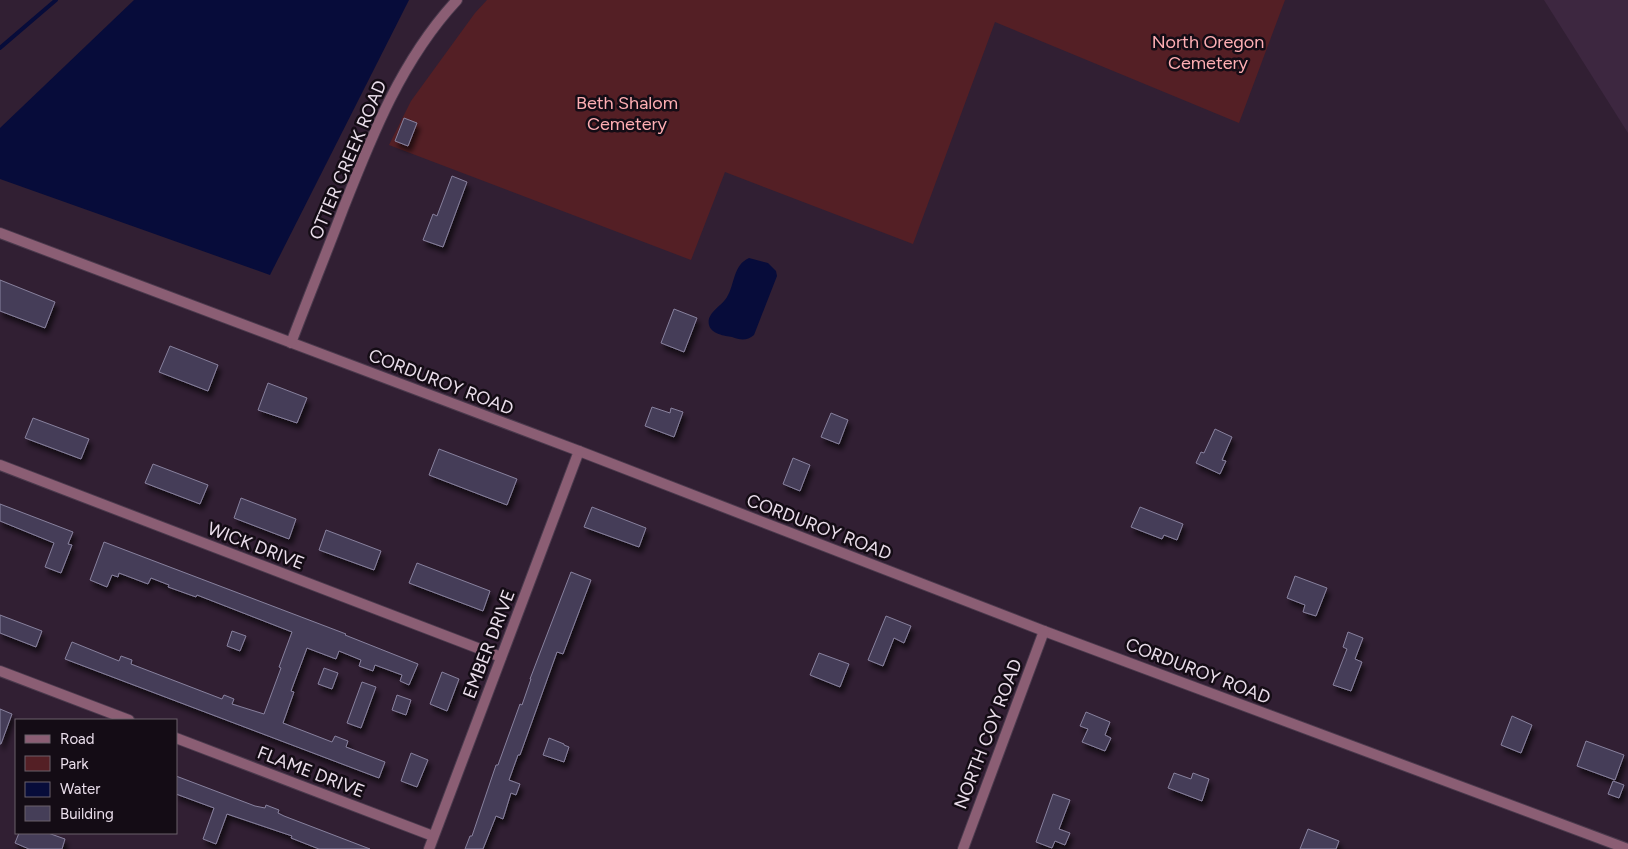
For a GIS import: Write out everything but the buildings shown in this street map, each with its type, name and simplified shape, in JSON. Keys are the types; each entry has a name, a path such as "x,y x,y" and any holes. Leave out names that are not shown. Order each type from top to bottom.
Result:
{"street":[{"name":"OTTER CREEK ROAD","path":"291,343 383,113 400,80 428,36 457,0"},
{"name":"CORDUROY ROAD","path":"0,233 579,452 1044,631 1628,849"},
{"name":"EMBER DRIVE","path":"429,849 579,452"},
{"name":"WICK DRIVE","path":"0,466 501,657"},
{"name":"NORTH COY ROAD","path":"962,849 1044,631"},
{"path":"0,671 126,719"},
{"name":"FLAME DRIVE","path":"178,739 434,836"}],"shaded area":[{"path":"1544,0 1628,0 1628,133"}],"green space":[{"name":"Beth Shalom Cemetery","path":"487,0 1285,0 1239,123 995,22 913,244 725,172 691,260 389,145 411,101 475,13"}],"water":[{"path":"134,0 409,0 270,275 0,179 0,128"},
{"path":"749,258 768,263 776,271 777,276 754,335 749,338 738,339 712,331 709,321 712,313 730,292 740,265"}],"waterway":[{"path":"0,48 56,0"}],"park label":[{"name":"North Oregon Cemetery","path":"1208,52"}]}
